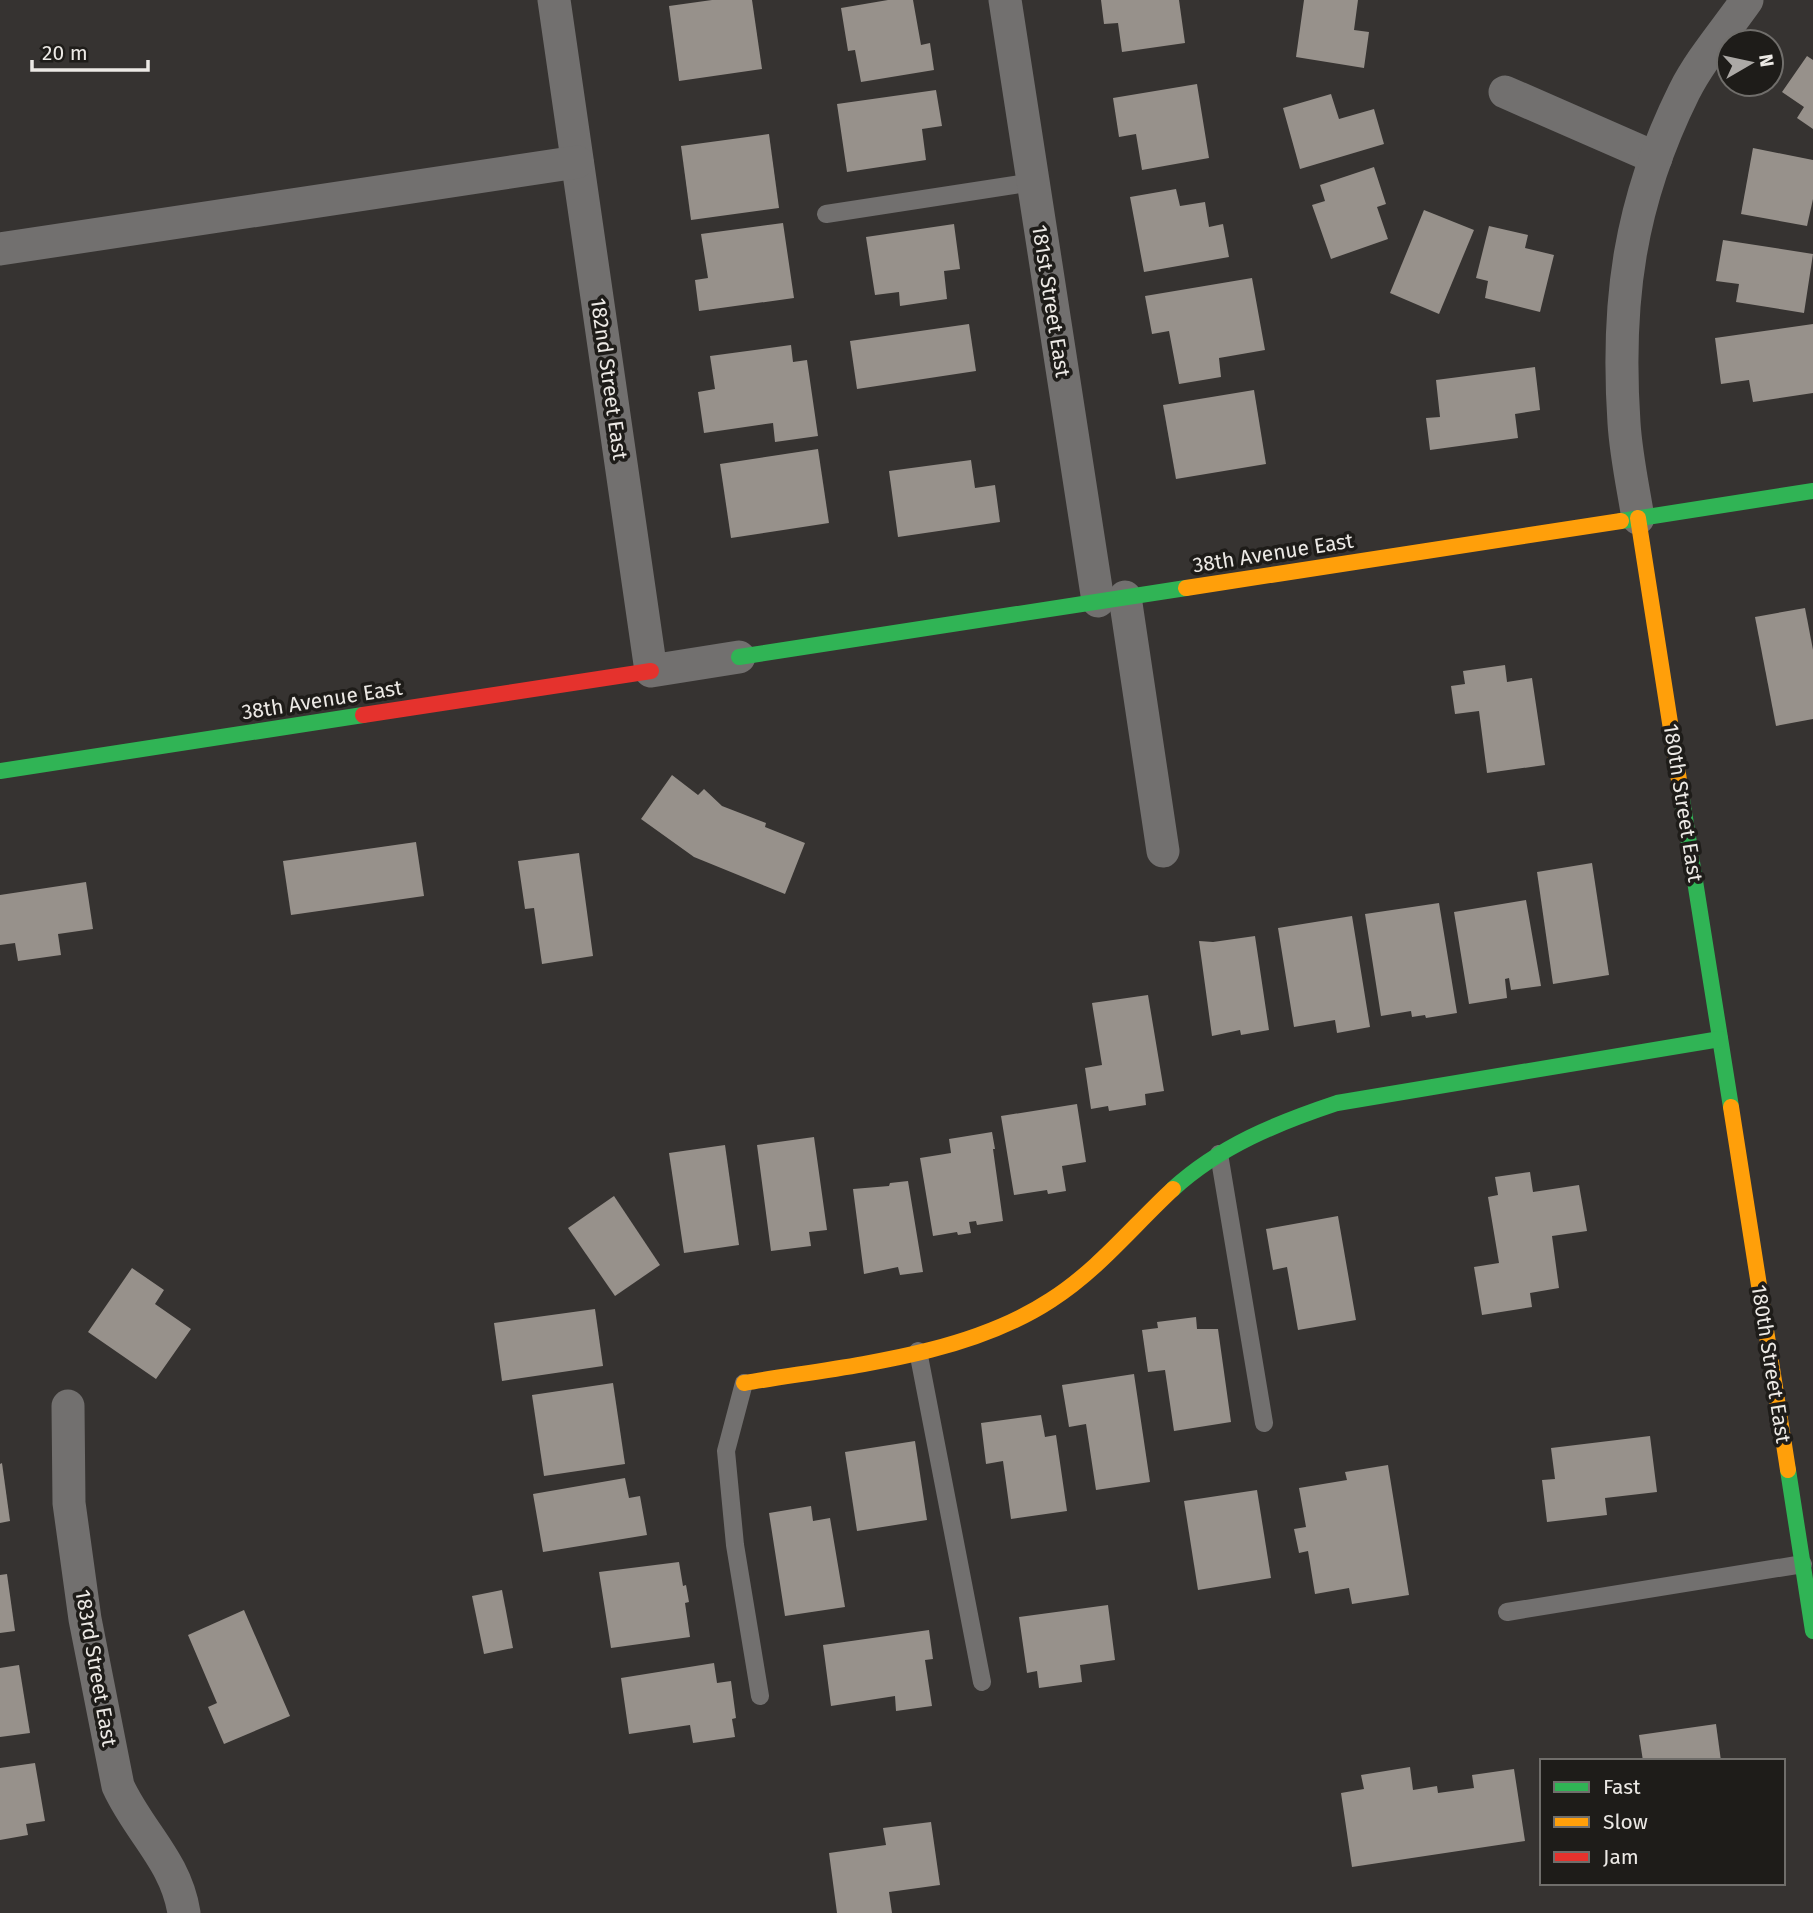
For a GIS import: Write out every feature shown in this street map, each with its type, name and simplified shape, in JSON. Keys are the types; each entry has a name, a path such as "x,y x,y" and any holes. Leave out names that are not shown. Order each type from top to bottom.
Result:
{"street":[{"name":"182nd Street East","path":"554,0 651,671"},
{"name":"181st Street East","path":"1005,0 1033,182 1111,599 1163,850"},
{"name":"180th Street East","path":"1747,0 1685,91 1656,158 1636,222 1627,263 1621,326 1624,425 1813,1631"},
{"path":"1505,92 1656,158"},
{"path":"0,249 577,162"},
{"name":"38th Avenue East","path":"739,657 1813,491"},
{"path":"651,671 739,657"},
{"name":"38th Avenue East","path":"0,771 651,671"},
{"path":"744,1383 918,1351 984,1333 1032,1312 1080,1279 1187,1176 1219,1154 1290,1118 1336,1103 1720,1039"},
{"name":"183rd Street East","path":"68,1406 69,1503 85,1619 118,1786 125,1801 170,1868 181,1892 184,1913"}],"lane":[{"path":"825,214 1033,182"},
{"path":"1219,1154 1264,1423"},
{"path":"918,1351 982,1682"},
{"path":"744,1383 726,1451 735,1545 760,1696"},
{"path":"1507,1612 1802,1564"}],"building":[{"path":"712,0 752,0 762,69 679,81 669,6"},
{"path":"888,0 913,0 921,45 930,43 934,70 861,82 855,50 848,51 841,8"},
{"path":"1101,0 1179,0 1185,43 1122,52 1118,23 1104,24"},
{"path":"1304,0 1358,0 1354,30 1369,32 1364,68 1296,57"},
{"path":"1807,56 1813,60 1813,129 1797,118 1804,107 1785,94 1785,88"},
{"path":"1197,84 1209,158 1142,170 1136,134 1119,137 1113,98"},
{"path":"936,90 942,126 922,129 926,160 847,172 837,104"},
{"path":"1331,94 1339,119 1374,109 1384,144 1300,169 1283,108"},
{"path":"769,134 779,208 691,220 681,146"},
{"path":"1753,148 1813,160 1813,199 1807,226 1741,214"},
{"path":"1374,167 1386,204 1377,207 1388,239 1331,259 1312,205 1325,201 1320,185"},
{"path":"1176,189 1180,206 1205,202 1209,227 1223,224 1229,257 1144,272 1130,197"},
{"path":"1424,210 1474,230 1439,314 1390,293"},
{"path":"783,223 794,298 699,311 695,280 708,278 701,234"},
{"path":"954,224 960,269 944,271 947,299 900,306 899,292 875,295 866,237"},
{"path":"1489,226 1528,235 1525,248 1554,255 1540,312 1485,298 1488,281 1476,278"},
{"path":"1723,240 1813,254 1804,313 1736,302 1739,284 1716,281"},
{"path":"1252,278 1265,350 1219,358 1221,377 1179,384 1169,331 1152,334 1145,296"},
{"path":"969,324 976,371 857,389 850,341"},
{"path":"1813,324 1813,393 1753,402 1749,380 1721,384 1715,338"},
{"path":"791,345 793,362 807,360 818,436 775,442 773,423 704,433 698,392 715,389 710,356"},
{"path":"1535,367 1540,410 1515,414 1518,438 1430,450 1426,418 1440,417 1436,380"},
{"path":"1254,390 1266,464 1176,479 1163,405"},
{"path":"818,449 829,523 731,538 720,464"},
{"path":"971,460 975,488 995,485 1000,522 898,537 889,471"},
{"path":"1805,608 1813,650 1813,719 1776,726 1755,617"},
{"path":"1505,665 1507,682 1532,678 1545,765 1487,773 1479,711 1455,714 1451,686 1465,684 1463,671"},
{"path":"672,775 698,795 704,789 722,806 766,823 765,827 805,843 785,894 694,857 641,819"},
{"path":"416,842 424,896 291,915 283,861"},
{"path":"579,853 593,956 542,964 534,908 525,909 518,861"},
{"path":"1592,863 1609,975 1553,984 1537,872"},
{"path":"86,882 93,929 58,934 61,955 18,961 15,943 0,945 0,895"},
{"path":"1526,900 1541,986 1511,990 1509,978 1505,979 1507,998 1469,1004 1454,912"},
{"path":"1439,903 1457,1013 1426,1018 1425,1015 1412,1017 1411,1011 1381,1016 1365,914"},
{"path":"1352,916 1370,1027 1337,1033 1335,1020 1294,1027 1278,928"},
{"path":"1255,936 1269,1030 1241,1035 1240,1030 1212,1036 1199,941 1213,942"},
{"path":"1148,995 1164,1091 1145,1094 1146,1105 1109,1111 1108,1106 1091,1109 1085,1068 1102,1065 1092,1003"},
{"path":"1077,1104 1086,1162 1062,1166 1066,1191 1048,1194 1047,1190 1014,1195 1001,1116"},
{"path":"992,1132 1003,1221 977,1225 976,1221 969,1222 971,1233 933,1236 920,1158 951,1153 949,1139"},
{"path":"814,1137 827,1230 809,1232 811,1246 771,1251 757,1145"},
{"path":"725,1145 739,1245 684,1253 669,1153"},
{"path":"1530,1172 1533,1192 1579,1185 1587,1231 1552,1236 1559,1288 1530,1293 1532,1307 1482,1315 1474,1267 1499,1263 1488,1197 1498,1195 1495,1177"},
{"path":"908,1181 923,1272 900,1275 898,1267 864,1274 853,1189 889,1186 890,1183"},
{"path":"614,1196 660,1265 615,1296 568,1228"},
{"path":"1338,1216 1356,1320 1298,1330 1287,1267 1273,1270 1266,1229"},
{"path":"132,1268 164,1290 155,1304 191,1329 156,1379 88,1332"},
{"path":"595,1309 603,1366 502,1381 494,1323"},
{"path":"1196,1317 1197,1329 1218,1329 1231,1422 1174,1431 1165,1370 1148,1372 1142,1330 1158,1328 1157,1322"},
{"path":"1134,1374 1150,1482 1096,1490 1086,1424 1069,1427 1062,1385"},
{"path":"613,1383 625,1464 544,1476 532,1395"},
{"path":"1041,1415 1045,1437 1056,1435 1067,1511 1011,1519 1003,1461 986,1464 981,1423"},
{"path":"1650,1436 1657,1492 1605,1498 1607,1515 1547,1522 1542,1480 1555,1479 1551,1448"},
{"path":"915,1441 927,1520 857,1531 845,1452"},
{"path":"2,1463 10,1521 0,1523 0,1464"},
{"path":"1388,1465 1409,1595 1352,1604 1349,1588 1315,1594 1308,1551 1299,1553 1294,1529 1306,1527 1299,1488 1347,1480 1345,1472"},
{"path":"625,1478 629,1498 640,1496 647,1535 543,1552 533,1494"},
{"path":"1257,1490 1271,1578 1198,1590 1184,1501"},
{"path":"811,1506 813,1521 830,1518 845,1607 785,1616 769,1513"},
{"path":"679,1562 689,1602 685,1603 690,1637 611,1648 599,1572"},
{"path":"7,1574 15,1631 0,1633 0,1575"},
{"path":"502,1590 513,1648 484,1654 472,1596"},
{"path":"1108,1605 1115,1660 1080,1665 1082,1682 1039,1688 1037,1671 1027,1673 1019,1617"},
{"path":"244,1610 290,1716 224,1744 208,1707 217,1703 188,1635"},
{"path":"929,1630 933,1659 925,1660 932,1706 896,1711 895,1696 831,1706 823,1645"},
{"path":"714,1663 717,1683 731,1681 736,1718 732,1719 735,1737 693,1743 690,1725 629,1734 621,1678"},
{"path":"19,1665 30,1733 0,1737 0,1668"},
{"path":"1716,1724 1721,1759 1643,1759 1639,1735"},
{"path":"35,1763 45,1821 26,1824 28,1835 0,1840 0,1768"},
{"path":"1410,1767 1413,1790 1437,1786 1438,1793 1474,1788 1472,1775 1514,1769 1525,1841 1352,1867 1341,1793 1364,1789 1361,1775"},
{"path":"931,1822 940,1885 889,1892 892,1913 837,1913 829,1853 886,1845 883,1828"}],"traffic: fast":[{"path":"1621,521 1813,491"},
{"path":"739,657 1186,588"},
{"path":"0,771 363,715"},
{"path":"1681,793 1731,1107"},
{"path":"1173,1189 1210,1160 1250,1137 1337,1103 1720,1039"},
{"path":"1788,1470 1813,1631"}],"traffic: slow":[{"path":"1638,518 1681,793"},
{"path":"1186,588 1621,521"},
{"path":"1731,1107 1788,1470"},
{"path":"744,1383 862,1364 942,1347 1017,1319 1051,1300 1084,1275 1173,1189"}],"traffic: jam":[{"path":"363,715 651,671"}]}
